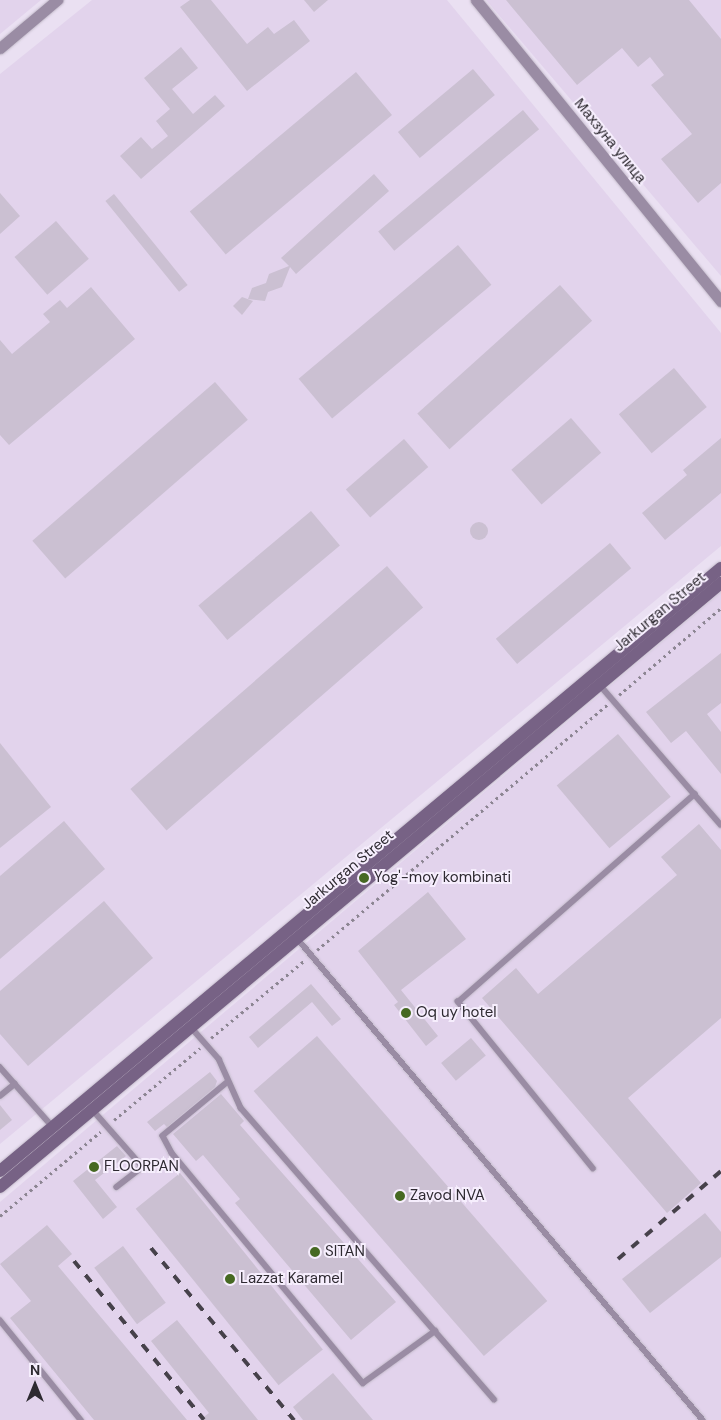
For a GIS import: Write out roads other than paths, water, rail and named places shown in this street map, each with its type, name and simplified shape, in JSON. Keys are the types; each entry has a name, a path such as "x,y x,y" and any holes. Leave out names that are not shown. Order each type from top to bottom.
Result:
{"main road":[{"name":"Jarkurgan Street","path":"0,1171 291,931 721,568"},
{"name":"Jarkurgan Street","path":"0,1187 190,1026 291,931 599,684 721,583"}],"street":[{"path":"0,48 57,0"},
{"name":"Махзуна улица","path":"476,0 721,301"}],"lane":[{"path":"599,684 721,825"},
{"path":"593,1169 458,1002 694,794"},
{"path":"291,931 703,1420"},
{"path":"190,1026 219,1059 227,1083 241,1108 494,1399"},
{"path":"0,1067 53,1127"},
{"path":"227,1083 163,1136 172,1153 363,1383 435,1330"},
{"path":"0,1096 15,1084"},
{"path":"92,1109 143,1167 117,1187"},
{"path":"0,1320 81,1420"}],"railway":[{"path":"618,1259 721,1171"},
{"path":"151,1248 294,1420"},
{"path":"74,1261 204,1420"}],"place":[{"name":"Yog'-moy kombinati","path":"364,878"},
{"name":"Oq uy hotel","path":"406,1013"},
{"name":"FLOORPAN","path":"94,1167"},
{"name":"Zavod NVA","path":"400,1196"},
{"name":"SITAN","path":"315,1252"},
{"name":"Lazzat Karamel","path":"230,1279"}]}
